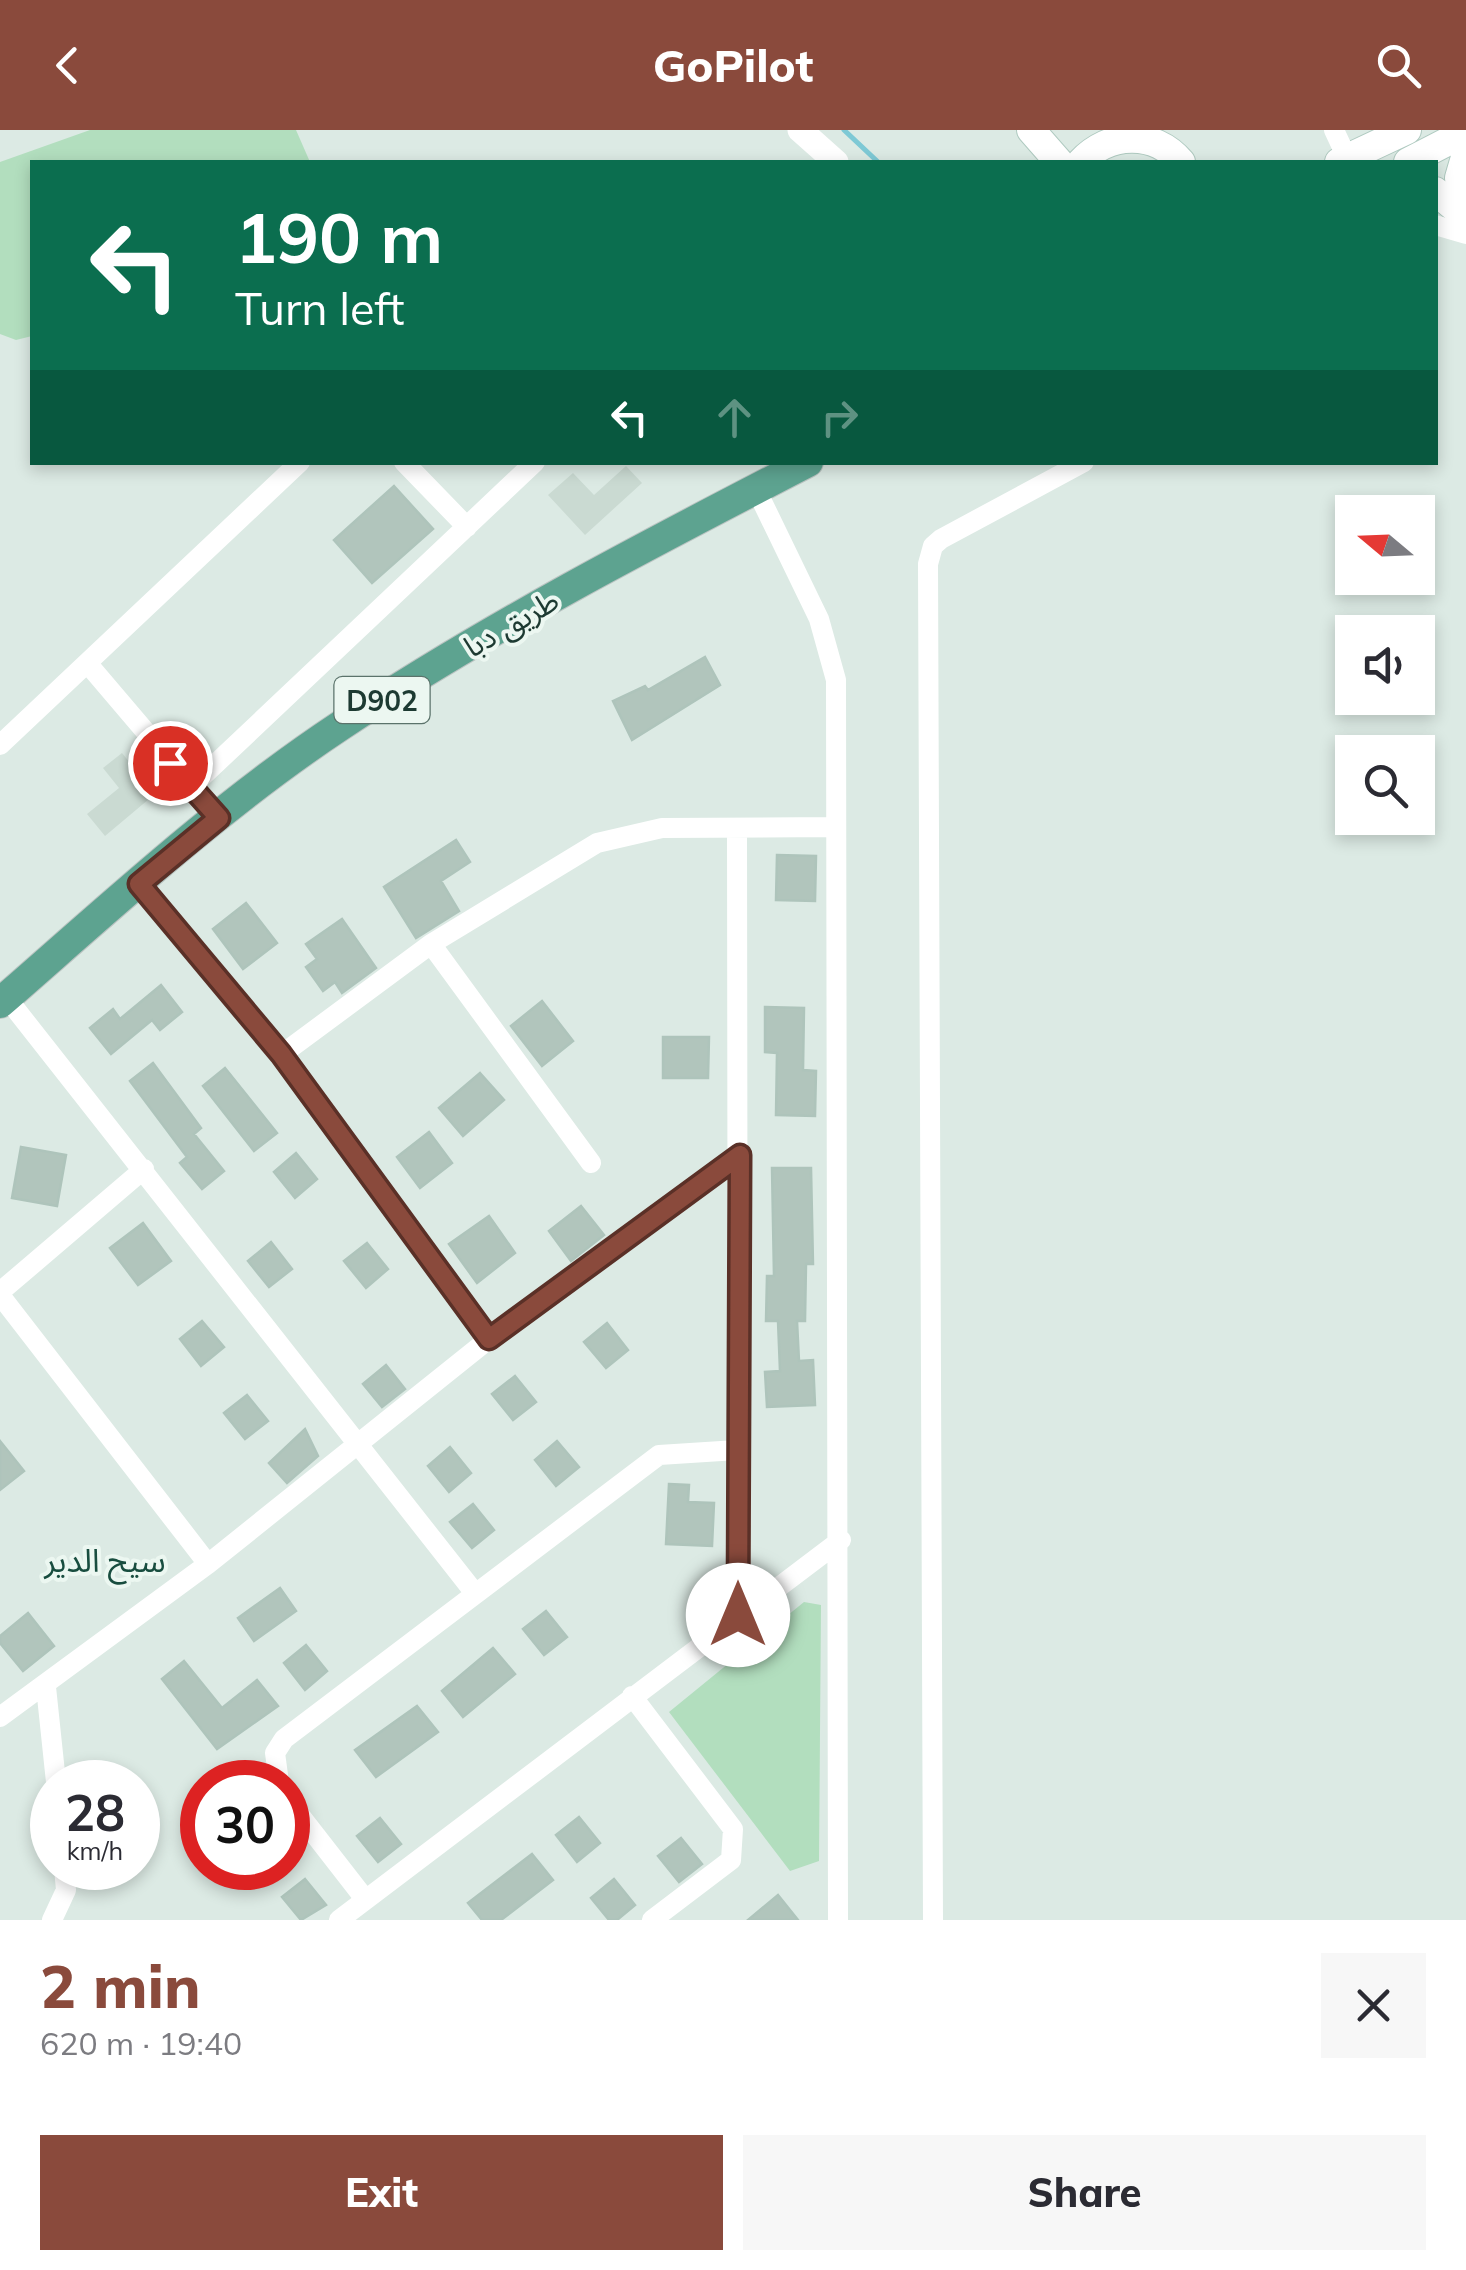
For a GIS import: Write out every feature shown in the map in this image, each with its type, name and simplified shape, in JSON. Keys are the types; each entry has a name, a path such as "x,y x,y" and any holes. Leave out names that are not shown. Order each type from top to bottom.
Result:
{"main road":[{"path":"1031,130 1056,160"},
{"path":"1080,130 1142,138 1174,152"},
{"path":"1346,160 1407,130"},
{"path":"1412,160 1466,132"},
{"path":"1084,160 1114,137"},
{"path":"1466,154 1459,178 1466,208"},
{"path":"1438,194 1466,218"},
{"name":"طريق دبا","path":"3,1000 219,818 338,727 490,634 802,465"}],"street":[{"path":"800,130 834,160"},
{"path":"1334,130 1344,160"},
{"path":"1438,227 1466,234"},
{"path":"0,745 297,465"},
{"path":"407,465 467,527"},
{"path":"190,788 531,465"},
{"path":"934,1920 928,564 933,546 941,539 1078,465"},
{"path":"756,489 830,650 836,680 841,1540 834,1917"},
{"path":"88,664 219,818"},
{"path":"281,1054 431,944 597,843 662,828 835,827"},
{"path":"737,828 738,1615"},
{"path":"139,884 281,1054 489,1339"},
{"path":"431,944 592,1163"},
{"path":"3,1000 144,1169 474,1592"},
{"path":"0,1718 208,1564 489,1339 740,1155"},
{"path":"144,1169 0,1293 208,1564"},
{"path":"276,1760 275,1753 284,1739 659,1455 738,1450"},
{"path":"338,1920 841,1540"},
{"path":"46,1687 54,1760"},
{"path":"632,1696 732,1830 731,1860 652,1920"},
{"path":"310,1828 365,1899"},
{"path":"52,1920 66,1890"}],"shaded area":[{"path":"626,466 642,483 585,535 548,495 573,473 594,495"},
{"path":"122,753 155,794 105,836 87,814 119,788 103,768"}],"green space":[{"path":"90,130 296,130 309,160 30,160 30,336 16,340 0,334 0,162"},
{"path":"804,1602 821,1605 819,1861 790,1871 669,1712"}],"building":[{"path":"394,486 433,529 372,583 334,540"},
{"path":"705,657 720,685 632,740 613,701 645,686 648,690"},
{"path":"456,840 470,862 441,881 459,911 416,938 384,887"},
{"path":"777,855 816,856 815,901 776,900"},
{"path":"246,903 277,943 243,969 213,929"},
{"path":"342,919 376,968 342,993 335,982 323,991 306,967 317,959 306,944"},
{"path":"161,985 182,1012 160,1030 152,1020 111,1054 90,1028 113,1009 120,1019"},
{"path":"542,1001 573,1041 542,1066 511,1026"},
{"path":"765,1007 804,1008 803,1070 816,1071 815,1116 776,1115 777,1053 765,1052"},
{"path":"663,1037 709,1037 708,1078 663,1078"},
{"path":"153,1063 201,1128 194,1134 224,1171 202,1189 180,1163 187,1157 130,1081"},
{"path":"225,1068 277,1133 254,1151 203,1086"},
{"path":"480,1073 504,1100 463,1136 439,1108"},
{"path":"429,1132 452,1163 420,1188 397,1157"},
{"path":"21,1147 66,1155 57,1206 12,1198"},
{"path":"296,1153 317,1179 295,1198 274,1172"},
{"path":"772,1168 811,1168 813,1264 806,1264 805,1321 797,1321 799,1361 813,1360 815,1405 767,1407 765,1372 780,1371 778,1321 766,1321 767,1276 774,1276"},
{"path":"581,1206 604,1235 571,1261 549,1231"},
{"path":"489,1216 515,1253 477,1283 449,1244"},
{"path":"143,1223 171,1261 138,1285 110,1248"},
{"path":"271,1242 292,1269 269,1287 248,1261"},
{"path":"367,1243 388,1269 366,1288 344,1261"},
{"path":"202,1321 224,1347 201,1366 180,1339"},
{"path":"607,1323 628,1350 606,1368 584,1342"},
{"path":"386,1365 405,1389 382,1407 363,1384"},
{"path":"515,1376 536,1402 513,1420 492,1394"},
{"path":"247,1395 268,1421 245,1439 224,1413"},
{"path":"305,1429 318,1456 287,1483 269,1463"},
{"path":"0,1441 24,1471 0,1490"},
{"path":"557,1441 579,1467 556,1486 535,1460"},
{"path":"450,1447 471,1473 449,1492 428,1466"},
{"path":"669,1484 689,1485 688,1502 714,1503 712,1546 666,1544"},
{"path":"473,1504 494,1530 472,1548 450,1522"},
{"path":"280,1588 296,1611 254,1641 238,1618"},
{"path":"546,1611 567,1637 544,1655 523,1629"},
{"path":"28,1613 54,1646 23,1671 0,1643 0,1636"},
{"path":"306,1645 327,1671 305,1690 284,1663"},
{"path":"493,1648 515,1674 463,1717 442,1691"},
{"path":"184,1661 222,1708 257,1680 278,1706 217,1749 162,1679"},
{"path":"417,1706 438,1732 376,1777 355,1750"},
{"path":"579,1817 600,1843 577,1862 556,1835"},
{"path":"380,1818 401,1844 378,1862 357,1836"},
{"path":"681,1838 702,1864 679,1882 658,1856"},
{"path":"532,1854 553,1880 501,1920 482,1920 468,1903"},
{"path":"614,1879 635,1905 617,1920 609,1920 591,1898"},
{"path":"310,1885 326,1905 301,1920 282,1897 291,1890 310,1890"},
{"path":"778,1895 798,1920 748,1920"}],"waterway":[{"path":"844,130 876,160"}],"district":[{"name":"سيح الدير","path":"105,1560"}],"route":[{"path":"170,763 219,818 139,884 281,1054 489,1339 740,1155 738,1615"}]}
